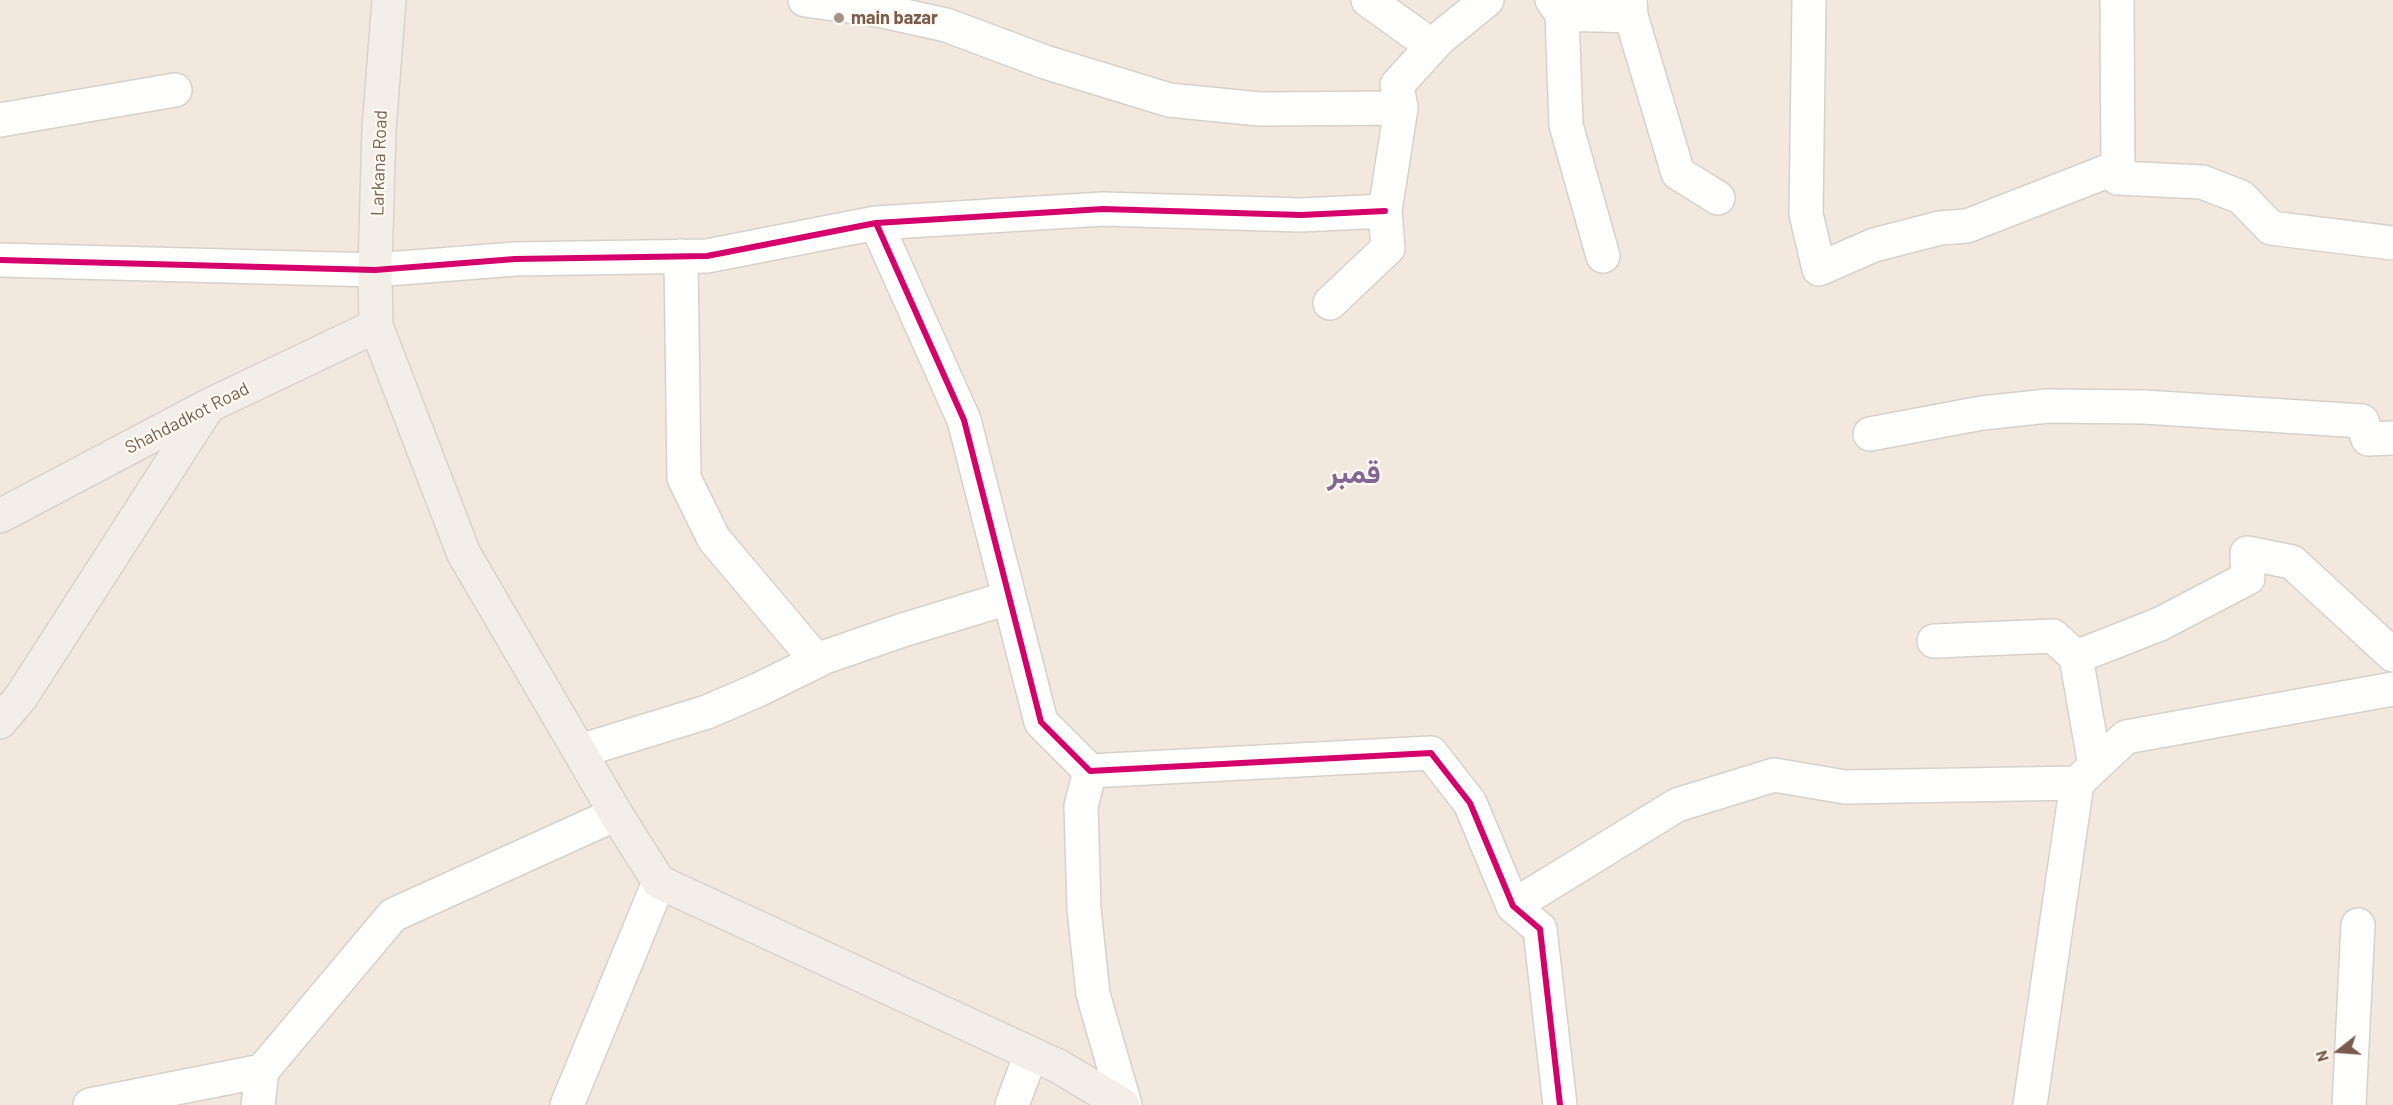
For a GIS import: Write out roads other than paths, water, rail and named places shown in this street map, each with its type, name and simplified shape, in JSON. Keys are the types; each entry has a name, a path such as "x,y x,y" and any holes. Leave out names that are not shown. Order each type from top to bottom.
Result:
{"main road":[{"name":"Larkana Road","path":"376,326 375,270 379,129 389,0"},
{"name":"Shahdadkot Road","path":"0,516 208,406 376,326"},
{"path":"376,326 464,554 616,814 659,882 1058,1066 1124,1105"},
{"path":"0,723 21,698 208,406"}],"street":[{"path":"805,0 878,10 946,25 1045,62 1169,100 1259,109 1401,108"},
{"path":"1368,0 1432,46"},
{"path":"1809,0 1806,214 1819,269 1874,245 1940,228 1967,226 2118,167"},
{"path":"2117,0 2118,178 2202,182 2241,197 2271,228 2393,243"},
{"path":"1330,303 1388,248 1385,211 1401,108 1397,85 1432,46 1485,1"},
{"path":"1603,256 1566,125 1557,7 1630,8 1678,173 1718,198"},
{"path":"0,120 175,90"},
{"path":"0,260 375,270 516,259 707,256 876,223 1103,209 1301,215 1385,211"},
{"path":"876,223 964,420 1041,722 1090,771 1431,753 1470,803 1513,906 1540,929 1560,1105"},
{"path":"681,256 684,478 714,539 817,661"},
{"path":"1870,434 1982,413 2060,406 2144,407 2362,421 2368,440 2393,438"},
{"path":"2076,657 2160,624 2248,578 2247,553 2292,562 2393,655"},
{"path":"580,751 707,712 817,661 903,630 1008,598"},
{"path":"1934,641 2052,636 2076,657 2086,774 2030,1105"},
{"path":"1513,906 1677,805 1774,776 1845,787 2086,774 2126,737 2393,689"},
{"path":"1090,771 1081,806 1085,920 1093,993 1124,1105"},
{"path":"258,1105 262,1071 393,915 616,814"},
{"path":"567,1105 659,882"},
{"path":"2349,1105 2358,925"},
{"path":"1012,1105 1031,1054"},
{"path":"90,1105 262,1071"}],"place":[{"name":"main bazar","path":"839,18"}],"district":[{"name":"قمبر","path":"1354,473"}]}
